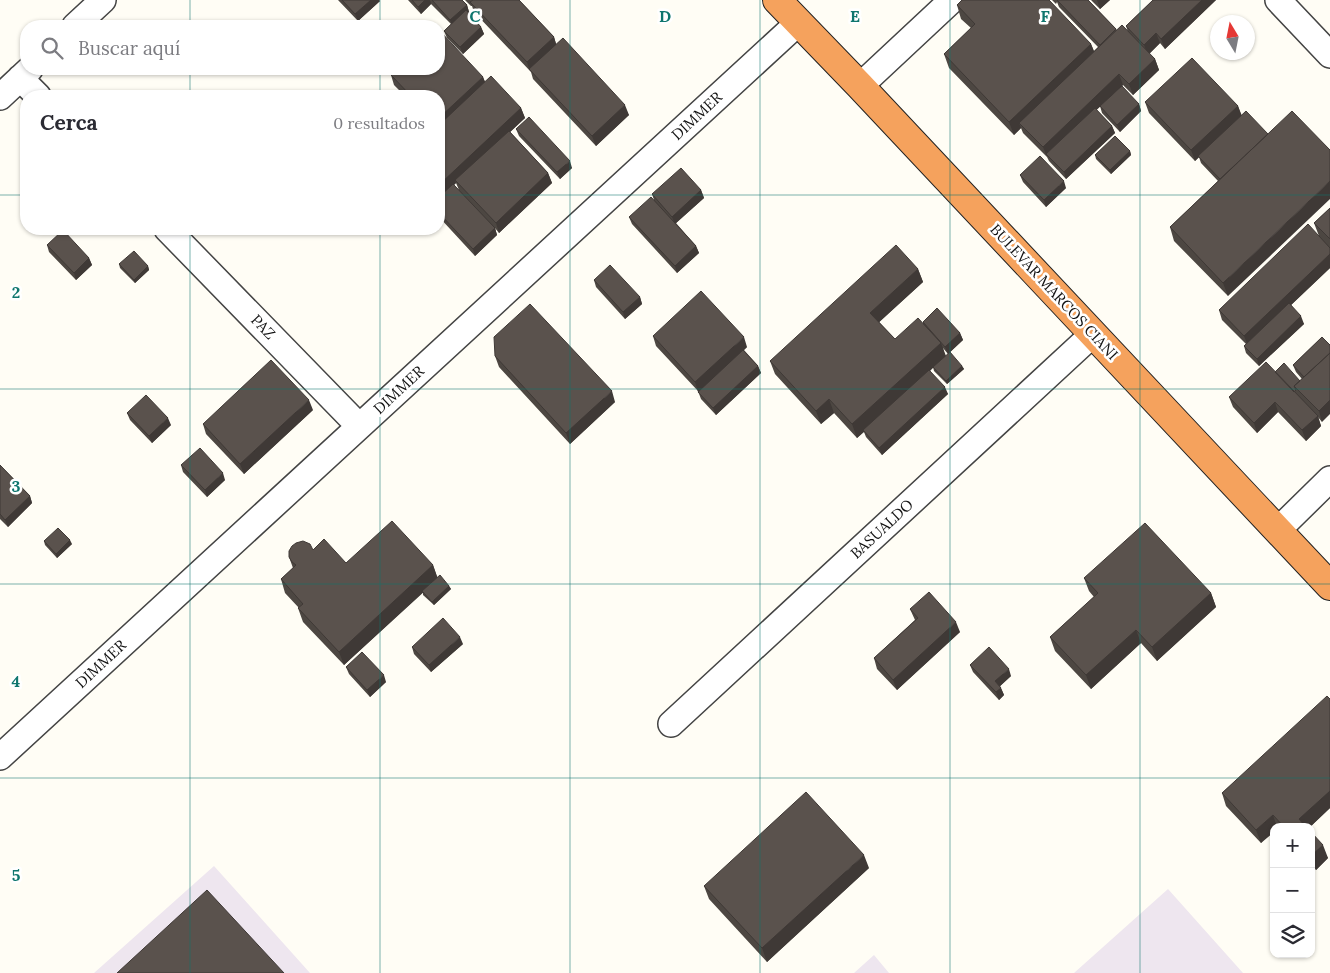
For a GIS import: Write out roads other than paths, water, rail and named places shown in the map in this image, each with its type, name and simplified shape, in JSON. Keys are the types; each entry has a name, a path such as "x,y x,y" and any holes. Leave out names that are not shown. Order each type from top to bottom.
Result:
{"highway":[{"name":"BULEVAR MARCOS CIANI","path":"777,0 1330,586"}],"street":[{"path":"81,20 103,0"},
{"path":"860,86 952,0"},
{"path":"1278,0 1330,55"},
{"name":"DIMMER","path":"0,757 798,23"},
{"path":"0,97 23,75"},
{"path":"26,75 35,90"},
{"name":"PAZ","path":"173,235 359,426"},
{"name":"BASUALDO","path":"670,724 1094,334"},
{"path":"1278,530 1330,479"}]}
